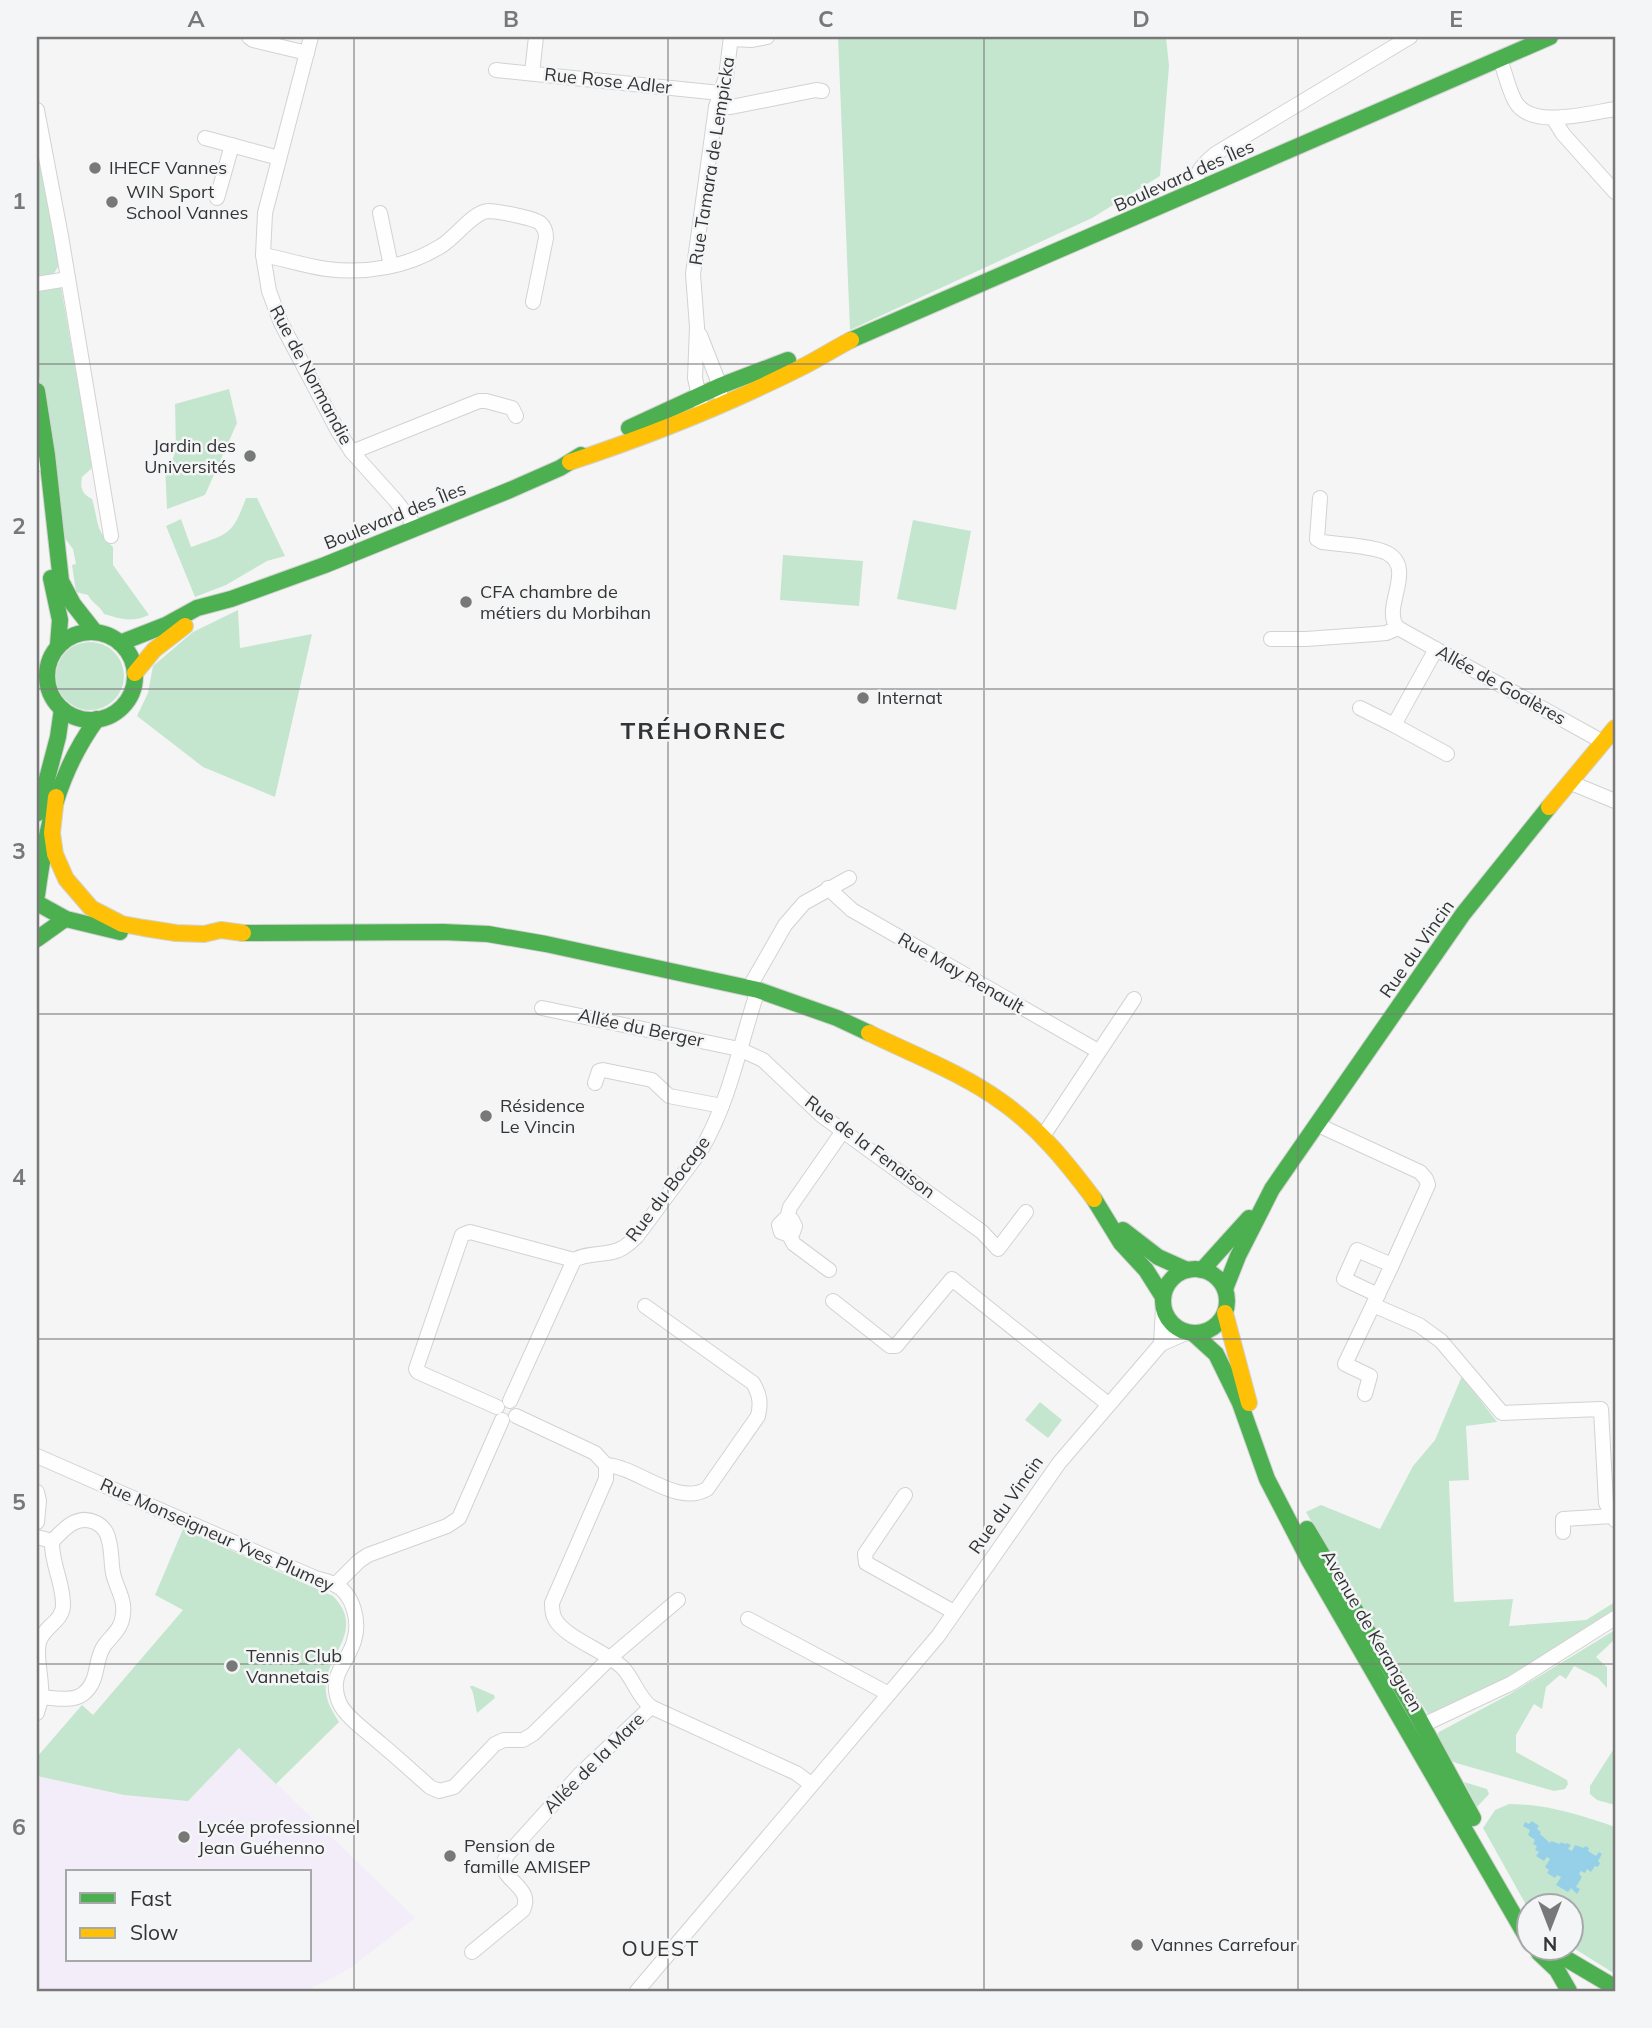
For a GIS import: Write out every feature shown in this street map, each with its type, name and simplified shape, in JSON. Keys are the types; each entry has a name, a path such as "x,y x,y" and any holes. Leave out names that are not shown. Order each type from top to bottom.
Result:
{"main road":[{"name":"Boulevard des Îles","path":"700,404 720,405 807,365 832,349 923,308 1550,37"},
{"name":"Boulevard des Îles","path":"120,643 166,625 197,608 231,599 325,565 510,490 570,462 612,448 700,404 720,386 817,349 832,349"},
{"path":"37,390 61,581 73,604 95,632"},
{"path":"37,462 47,563 60,620 58,645"},
{"name":"Boulevard des Îles","path":"135,673 142,662 170,637 231,599"},
{"path":"37,823 58,737 50,700 47,673 43,665 58,645 82,632 104,634 128,651 135,673 132,691 128,700 114,713 97,719 84,719 72,716 50,700"},
{"path":"37,895 46,832 56,797 78,745 97,719"},
{"name":"Rue du Vincin","path":"1225,1289 1238,1256 1272,1189 1463,914 1615,728"},
{"path":"56,797 52,833 55,854 66,879 78,895 91,908 122,924 176,933"},
{"path":"37,903 47,912 65,919 135,936 204,934 221,941 251,934 488,934 754,989 837,1018 956,1075 1001,1101 1043,1136 1098,1204 1121,1243 1146,1270 1172,1325 1190,1333 1213,1328 1220,1322 1226,1313 1227,1305 1225,1289 1220,1280 1212,1274 1158,1257 1098,1204"},
{"path":"37,939 65,919"},
{"name":"Rue du Vincin","path":"1194,1270 1264,1202"},
{"path":"1163,1302 1171,1280 1194,1270"},
{"name":"Avenue de Keranguen","path":"1226,1313 1248,1401 1262,1445 1275,1472 1321,1555 1423,1725 1516,1901"},
{"name":"Avenue de Keranguen","path":"1190,1333 1216,1354 1240,1403 1267,1479 1310,1562 1516,1919"},
{"path":"1550,1962 1565,1980 1569,1991"},
{"path":"1572,1962 1612,1985"},
{"path":"1582,1991 1591,1986 1612,1985"}],"street":[{"path":"249,37 307,53"},
{"name":"Rue de Normandie","path":"311,37 265,213 263,255 269,291 281,323 338,431 352,452 416,527"},
{"path":"532,73 536,37"},
{"path":"731,38 752,40 766,37"},
{"path":"1196,191 1199,169 1215,155 1410,37"},
{"name":"Rue Tamara de Lempicka","path":"700,404 695,378 697,327 694,274 718,100 726,77 731,38"},
{"path":"1500,59 1515,102 1523,111 1539,117 1553,118 1615,109"},
{"name":"Rue Rose Adler","path":"496,69 718,100 731,107 822,91"},
{"path":"37,110 111,536"},
{"path":"1553,118 1563,134 1615,192"},
{"path":"205,138 279,158"},
{"path":"217,198 232,145"},
{"path":"263,255 327,269 353,271 391,267 438,248 480,213 492,211 537,221 545,228 546,237 533,302"},
{"path":"380,213 391,267"},
{"path":"37,284 68,279"},
{"name":"Rue Tamara de Lempicka","path":"697,327 720,386"},
{"path":"720,386 720,405"},
{"path":"352,452 479,401 511,408 516,416"},
{"path":"1271,639 1375,635 1398,628 1392,619 1399,572 1395,559 1383,551 1317,539 1320,498"},
{"name":"Allée de Goalères","path":"1398,628 1603,743"},
{"path":"1394,725 1436,649"},
{"path":"1360,708 1447,754"},
{"path":"1569,782 1615,800"},
{"name":"Rue du Bocage","path":"606,1465 595,1452 416,1370 462,1235 470,1232 574,1260 623,1248 637,1236 701,1150 722,1106 754,989 785,925 804,903 849,878"},
{"name":"Rue May Renault","path":"828,888 852,910 1098,1051"},
{"path":"1043,1136 1134,999"},
{"name":"Allée du Berger","path":"542,1008 739,1049"},
{"name":"Rue de la Fenaison","path":"739,1049 769,1064 821,1115 982,1232 995,1252 1026,1212"},
{"path":"595,1083 599,1070 603,1070 652,1080 669,1096 722,1106"},
{"path":"1318,1125 1420,1172 1428,1185 1345,1364 1370,1376 1365,1394"},
{"path":"829,1270 794,1244 789,1235 795,1226 787,1219 790,1208 844,1131"},
{"path":"1392,1265 1357,1250 1344,1279 1441,1341 1502,1413 1608,1409 1606,1503 1614,1518 1563,1519 1563,1532"},
{"path":"335,1585 368,1555 447,1526 459,1518 574,1260"},
{"path":"833,1301 890,1346 897,1346 950,1280 954,1279 1108,1404"},
{"path":"1161,1343 1163,1302"},
{"path":"645,1306 753,1383 759,1394 760,1405 758,1416 707,1489 699,1493 680,1493 617,1465 606,1465 606,1479 552,1603 553,1617 561,1628 611,1657 625,1670 638,1694 651,1707"},
{"name":"Rue du Vincin","path":"636,1991 938,1636 1059,1463 1108,1404 1161,1343 1190,1333"},
{"name":"Rue Monseigneur Yves Plumey","path":"37,1456 335,1585 351,1603 357,1619 353,1645 338,1674 336,1688 339,1703 360,1726 430,1787 439,1791 454,1787 495,1744 504,1740 523,1740 533,1734 611,1657"},
{"path":"37,1492 37,1522"},
{"path":"905,1495 865,1554 866,1563 954,1612"},
{"path":"41,1697 81,1696 92,1686 103,1647 117,1633 123,1617 124,1601 114,1577 110,1542 101,1524 87,1520 72,1524 52,1541"},
{"path":"37,1537 52,1541"},
{"path":"37,1713 41,1697 38,1643 45,1630 59,1618 62,1610 63,1592 54,1563 52,1541"},
{"path":"611,1657 678,1600"},
{"path":"1423,1725 1512,1683 1615,1618"},
{"path":"748,1619 889,1694"},
{"name":"Allée de la Mare","path":"472,1952 523,1910 525,1905 523,1892 504,1872 502,1866 507,1855 580,1774 651,1707 796,1773 811,1784"}],"shaded area":[{"name":"Lycée professionnel Jean Guéhenno","path":"239,1747 415,1918 349,1969 306,1991 37,1991 37,1776 124,1795"}],"green space":[{"path":"838,37 1166,37 1169,66 1160,176 1092,218 850,330"},
{"path":"37,145 59,265 53,275 37,278"},
{"path":"61,287 92,465 82,477 82,487 84,493 92,499 100,530 113,547 113,565 149,615 137,619 121,619 104,614 88,595 76,592 72,565 76,564 73,549 60,532 37,364 37,291"},
{"path":"229,389 237,423 205,495 167,509 165,465 171,465 176,449 175,404"},
{"path":"246,498 257,498 285,556 267,561 226,585 195,597 166,526 181,519 191,547 203,543 221,536 232,527"},
{"path":"913,520 971,531 956,610 897,599"},
{"path":"783,555 863,561 859,606 780,600"},
{"path":"238,610 240,648 312,634 275,797 203,767 137,716 148,693 153,666 193,632"},
{"path":"90,642 103,645 114,652 121,663 124,676 121,689 114,700 103,707 90,710 77,707 66,700 59,689 56,676 59,663 66,652 77,645"},
{"path":"1462,1376 1497,1422 1466,1426 1469,1480 1449,1481 1454,1602 1513,1599 1509,1626 1586,1620 1615,1602 1615,1613 1504,1682 1428,1714 1343,1578 1306,1512 1321,1505 1380,1529 1413,1466 1435,1440"},
{"path":"1040,1402 1062,1420 1048,1438 1025,1420"},
{"name":"Tennis Club Vannetais","path":"183,1529 333,1596 343,1609 346,1621 345,1633 330,1667 326,1692 339,1722 276,1784 239,1748 188,1801 124,1795 37,1776 37,1757 82,1705 93,1715 183,1610 155,1595"},
{"path":"1615,1630 1615,1639 1596,1657 1607,1667 1607,1688 1598,1678 1574,1666 1566,1679 1560,1675 1546,1687 1542,1709 1534,1704 1516,1735 1516,1752 1567,1780 1565,1789 1554,1791 1456,1763 1447,1758 1437,1736 1439,1732 1510,1694"},
{"path":"470,1686 494,1695 495,1698 477,1713 473,1693"},
{"path":"1615,1747 1615,1805 1597,1800 1590,1794 1590,1786"},
{"path":"1464,1782 1487,1789 1489,1794 1477,1807"},
{"path":"1509,1804 1523,1804 1576,1814 1615,1827 1615,1974 1586,1956 1586,1892 1519,1892 1483,1828 1495,1810"}],"water":[{"path":"1532,1821 1539,1826 1537,1829 1540,1834 1550,1843 1567,1843 1571,1845 1568,1849 1572,1851 1575,1845 1585,1846 1596,1856 1599,1852 1602,1854 1598,1867 1595,1866 1591,1872 1587,1869 1585,1873 1581,1871 1579,1874 1582,1877 1576,1887 1580,1889 1578,1892 1571,1888 1568,1892 1556,1885 1561,1877 1557,1875 1555,1878 1547,1873 1549,1870 1545,1867 1550,1859 1547,1857 1544,1861 1536,1856 1539,1852 1533,1844 1535,1840 1528,1835 1530,1830 1523,1826 1525,1822 1529,1824"}],"traffic: fast":[{"path":"851,340 1550,37"},
{"path":"629,428 720,386 788,360"},
{"path":"37,391 61,581 73,604 95,632"},
{"path":"120,643 166,625 197,608 231,599 325,565 510,490 560,468 581,455"},
{"path":"51,578 60,620 58,645"},
{"path":"91,632 108,635 122,645 132,659 135,676 132,693 122,707 108,717 91,720 74,717 60,707 50,693 47,676 50,659 60,645 74,635 91,632"},
{"path":"38,813 58,737 62,709"},
{"path":"37,895 55,803 72,760 97,719"},
{"path":"1225,1289 1238,1256 1272,1189 1463,914 1549,807"},
{"path":"37,903 66,919 120,932"},
{"path":"37,939 65,919"},
{"path":"243,933 488,934 758,990 837,1018 869,1033"},
{"path":"1094,1199 1121,1243 1146,1270 1163,1297"},
{"path":"1202,1270 1249,1218"},
{"path":"1123,1230 1158,1257 1187,1270"},
{"path":"1189,1269 1201,1269 1218,1278 1225,1289 1227,1301 1225,1313 1218,1324 1201,1333 1189,1333 1177,1328 1168,1319 1163,1307 1163,1295 1168,1283 1177,1274 1189,1269"},
{"path":"1194,1334 1216,1354 1240,1403 1267,1479 1310,1562 1516,1919"},
{"path":"1307,1529 1411,1704 1473,1818"},
{"path":"1549,1962 1557,1970 1569,1991"},
{"path":"1572,1962 1609,1984"}],"traffic: slow":[{"path":"570,462 718,406 776,380 851,340"},
{"path":"135,673 154,650 185,626"},
{"path":"1549,807 1615,728"},
{"path":"56,797 52,833 55,854 66,879 91,908 122,924 144,928 176,933 204,934 221,930 243,933"},
{"path":"869,1033 954,1073 1002,1102 1063,1159 1094,1199"},
{"path":"1225,1313 1249,1403"}],"place":[{"name":"IHECF Vannes","path":"95,168"},
{"name":"WIN Sport School Vannes","path":"112,202"},
{"name":"Jardin des Universités","path":"250,456"},
{"name":"CFA chambre de métiers du Morbihan","path":"466,602"},
{"name":"Internat","path":"863,698"},
{"name":"Résidence Le Vincin","path":"486,1116"},
{"name":"Tennis Club Vannetais","path":"232,1666"},
{"name":"Lycée professionnel Jean Guéhenno","path":"184,1837"},
{"name":"Pension de famille AMISEP","path":"450,1856"},
{"name":"Vannes Carrefour","path":"1137,1945"}],"district":[{"name":"TRÉHORNEC","path":"704,731"},
{"name":"OUEST","path":"661,1949"}]}
